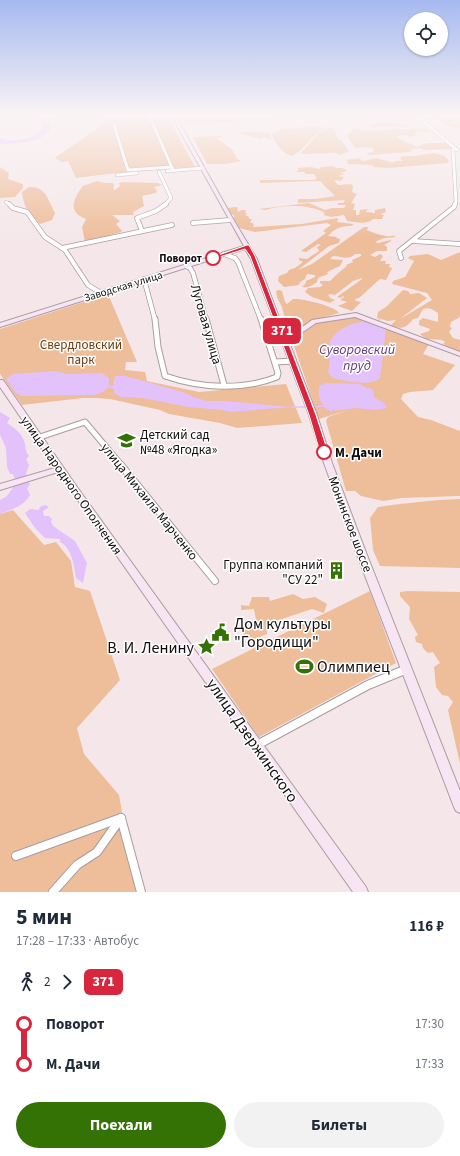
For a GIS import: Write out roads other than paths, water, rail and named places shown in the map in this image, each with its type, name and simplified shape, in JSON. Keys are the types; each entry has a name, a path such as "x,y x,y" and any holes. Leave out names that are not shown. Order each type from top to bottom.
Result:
{"main road":[{"name":"Монинское шоссе","path":"196,157 230,220 254,259 313,415 328,464 460,807"},
{"name":"Заводская улица","path":"0,325 247,247"},
{"path":"284,338 295,335 314,321 356,315 460,354"},
{"name":"улица Народного Ополчения","path":"0,382 40,437 60,469 145,587"},
{"path":"0,487 60,469"},
{"name":"улица Дзержинского","path":"145,587 361,892"}],"street":[{"path":"124,157 128,170 202,168"},
{"path":"168,157 173,169"},
{"path":"400,258 400,252 454,207 456,202 455,183 451,157"},
{"path":"117,175 159,172 173,169"},
{"path":"142,231 137,218 163,207 170,201 171,198 159,172"},
{"path":"455,183 460,184"},
{"path":"6,202 13,208 27,212 45,238 65,250 88,285 101,293"},
{"path":"193,223 230,220"},
{"path":"62,248 172,226"},
{"path":"413,241 460,244"},
{"path":"144,279 154,314 165,376 201,385 261,383 277,377 278,373 275,362 265,329 238,262 235,258 224,254"},
{"name":"Луговая улица","path":"186,266 190,268 192,273 224,385"},
{"path":"275,362 293,361"},
{"name":"улица Михаила Марченко","path":"40,437 85,422 140,486 215,581"},
{"path":"257,745 368,685 407,669"},
{"path":"16,856 121,818"},
{"path":"53,892 77,865 97,852 121,818"},
{"path":"121,818 141,892"}],"water":[{"name":"Суворовский пруд","path":"366,321 386,329 380,378 376,381 364,383 332,378 328,372 330,362 329,347 331,341 343,328"},
{"path":"55,371 67,374 102,373 109,378 109,386 113,386 115,376 125,376 186,393 193,397 207,401 292,407 231,412 188,407 142,398 120,397 114,393 114,389 109,387 101,393 94,395 21,396 15,392 6,379 14,374"},
{"name":"Суворовский пруд","path":"327,383 360,384 370,388 373,390 374,397 384,403 387,408 376,410 356,408 330,411 324,407 319,396 320,385"},
{"path":"0,412 10,418 7,423 18,432 24,440 26,451 29,456 26,459 29,465 26,474 30,485 27,488 30,495 21,505 0,514 0,500 7,496 16,483 13,474 10,474 7,467 6,448 0,435"},
{"path":"45,505 49,507 43,511 44,516 49,516 52,519 51,522 53,526 75,541 87,563 83,583 76,578 70,553 60,542 60,539 45,538 35,528 25,513 30,509 39,510 40,507"}],"waterway":[{"path":"376,322 380,319"},
{"path":"314,407 324,406"},
{"path":"292,407 305,407"}],"place":[{"name":"Поворот","path":"213,258"},
{"name":"Детский сад №48 «Ягодка»","path":"127,441"},
{"name":"М. Дачи","path":"324,452"},
{"name":"Группа компаний \"СУ 22\"","path":"336,571"},
{"name":"Дом культуры \"Городищи\"","path":"221,632"},
{"name":"В. И. Ленину","path":"207,647"},
{"name":"Олимпиец","path":"304,666"}],"park label":[{"name":"Свердловский парк","path":"81,352"}]}
